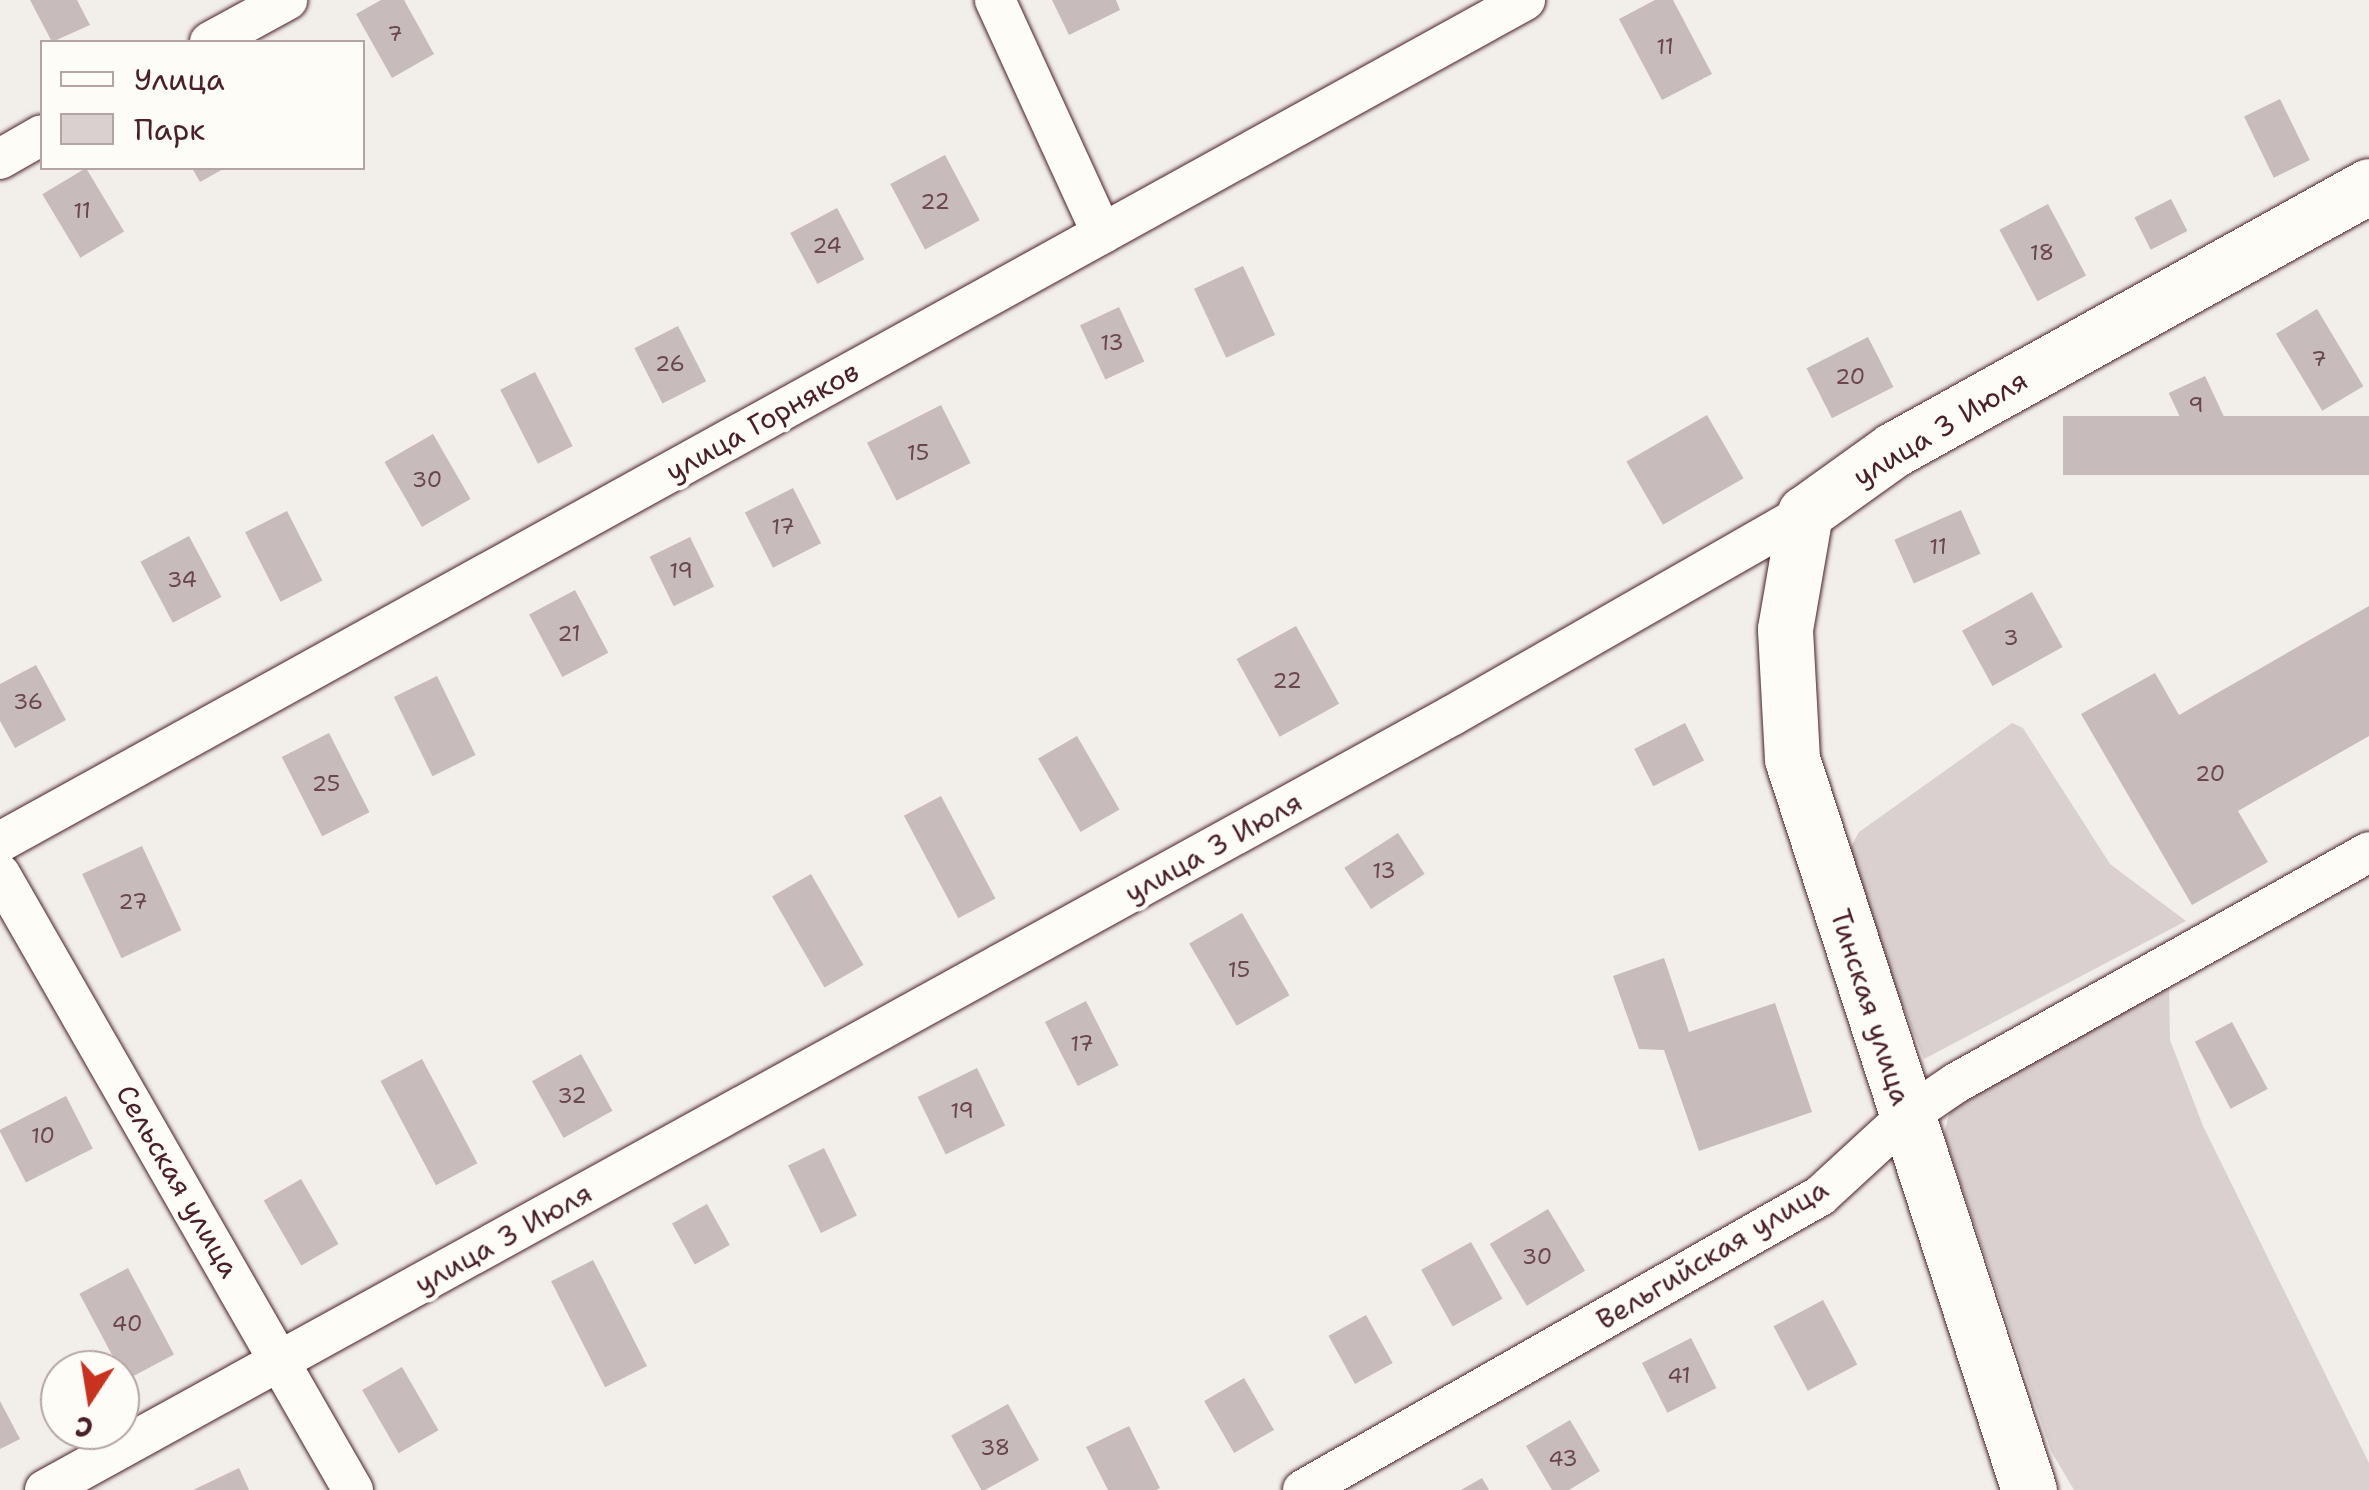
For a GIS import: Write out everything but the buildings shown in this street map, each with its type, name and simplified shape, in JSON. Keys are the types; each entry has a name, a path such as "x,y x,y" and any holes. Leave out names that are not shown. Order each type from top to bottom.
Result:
{"street":[{"path":"214,40 287,0"},
{"path":"995,0 1102,234"},
{"name":"улица Горняков","path":"0,842 1525,0"},
{"path":"0,159 40,136"},
{"name":"улица 3 Июля","path":"45,1490 1453,715 1805,513 1894,450 2369,186"},
{"name":"Тинская улица","path":"1805,513 1785,629 1792,759 2029,1490"},
{"name":"Вельгийская улица","path":"1303,1490 1820,1196 1906,1117 2369,852"},
{"name":"Сельская улица","path":"0,874 353,1490"}],"green space":[{"path":"2012,723 2023,728 2110,864 2186,921 1924,1059 1856,886 1849,850 1859,832"},
{"path":"2169,981 2170,1040 2203,1126 2369,1463 2369,1490 2074,1490 2051,1451 1944,1134 1952,1103"}]}
